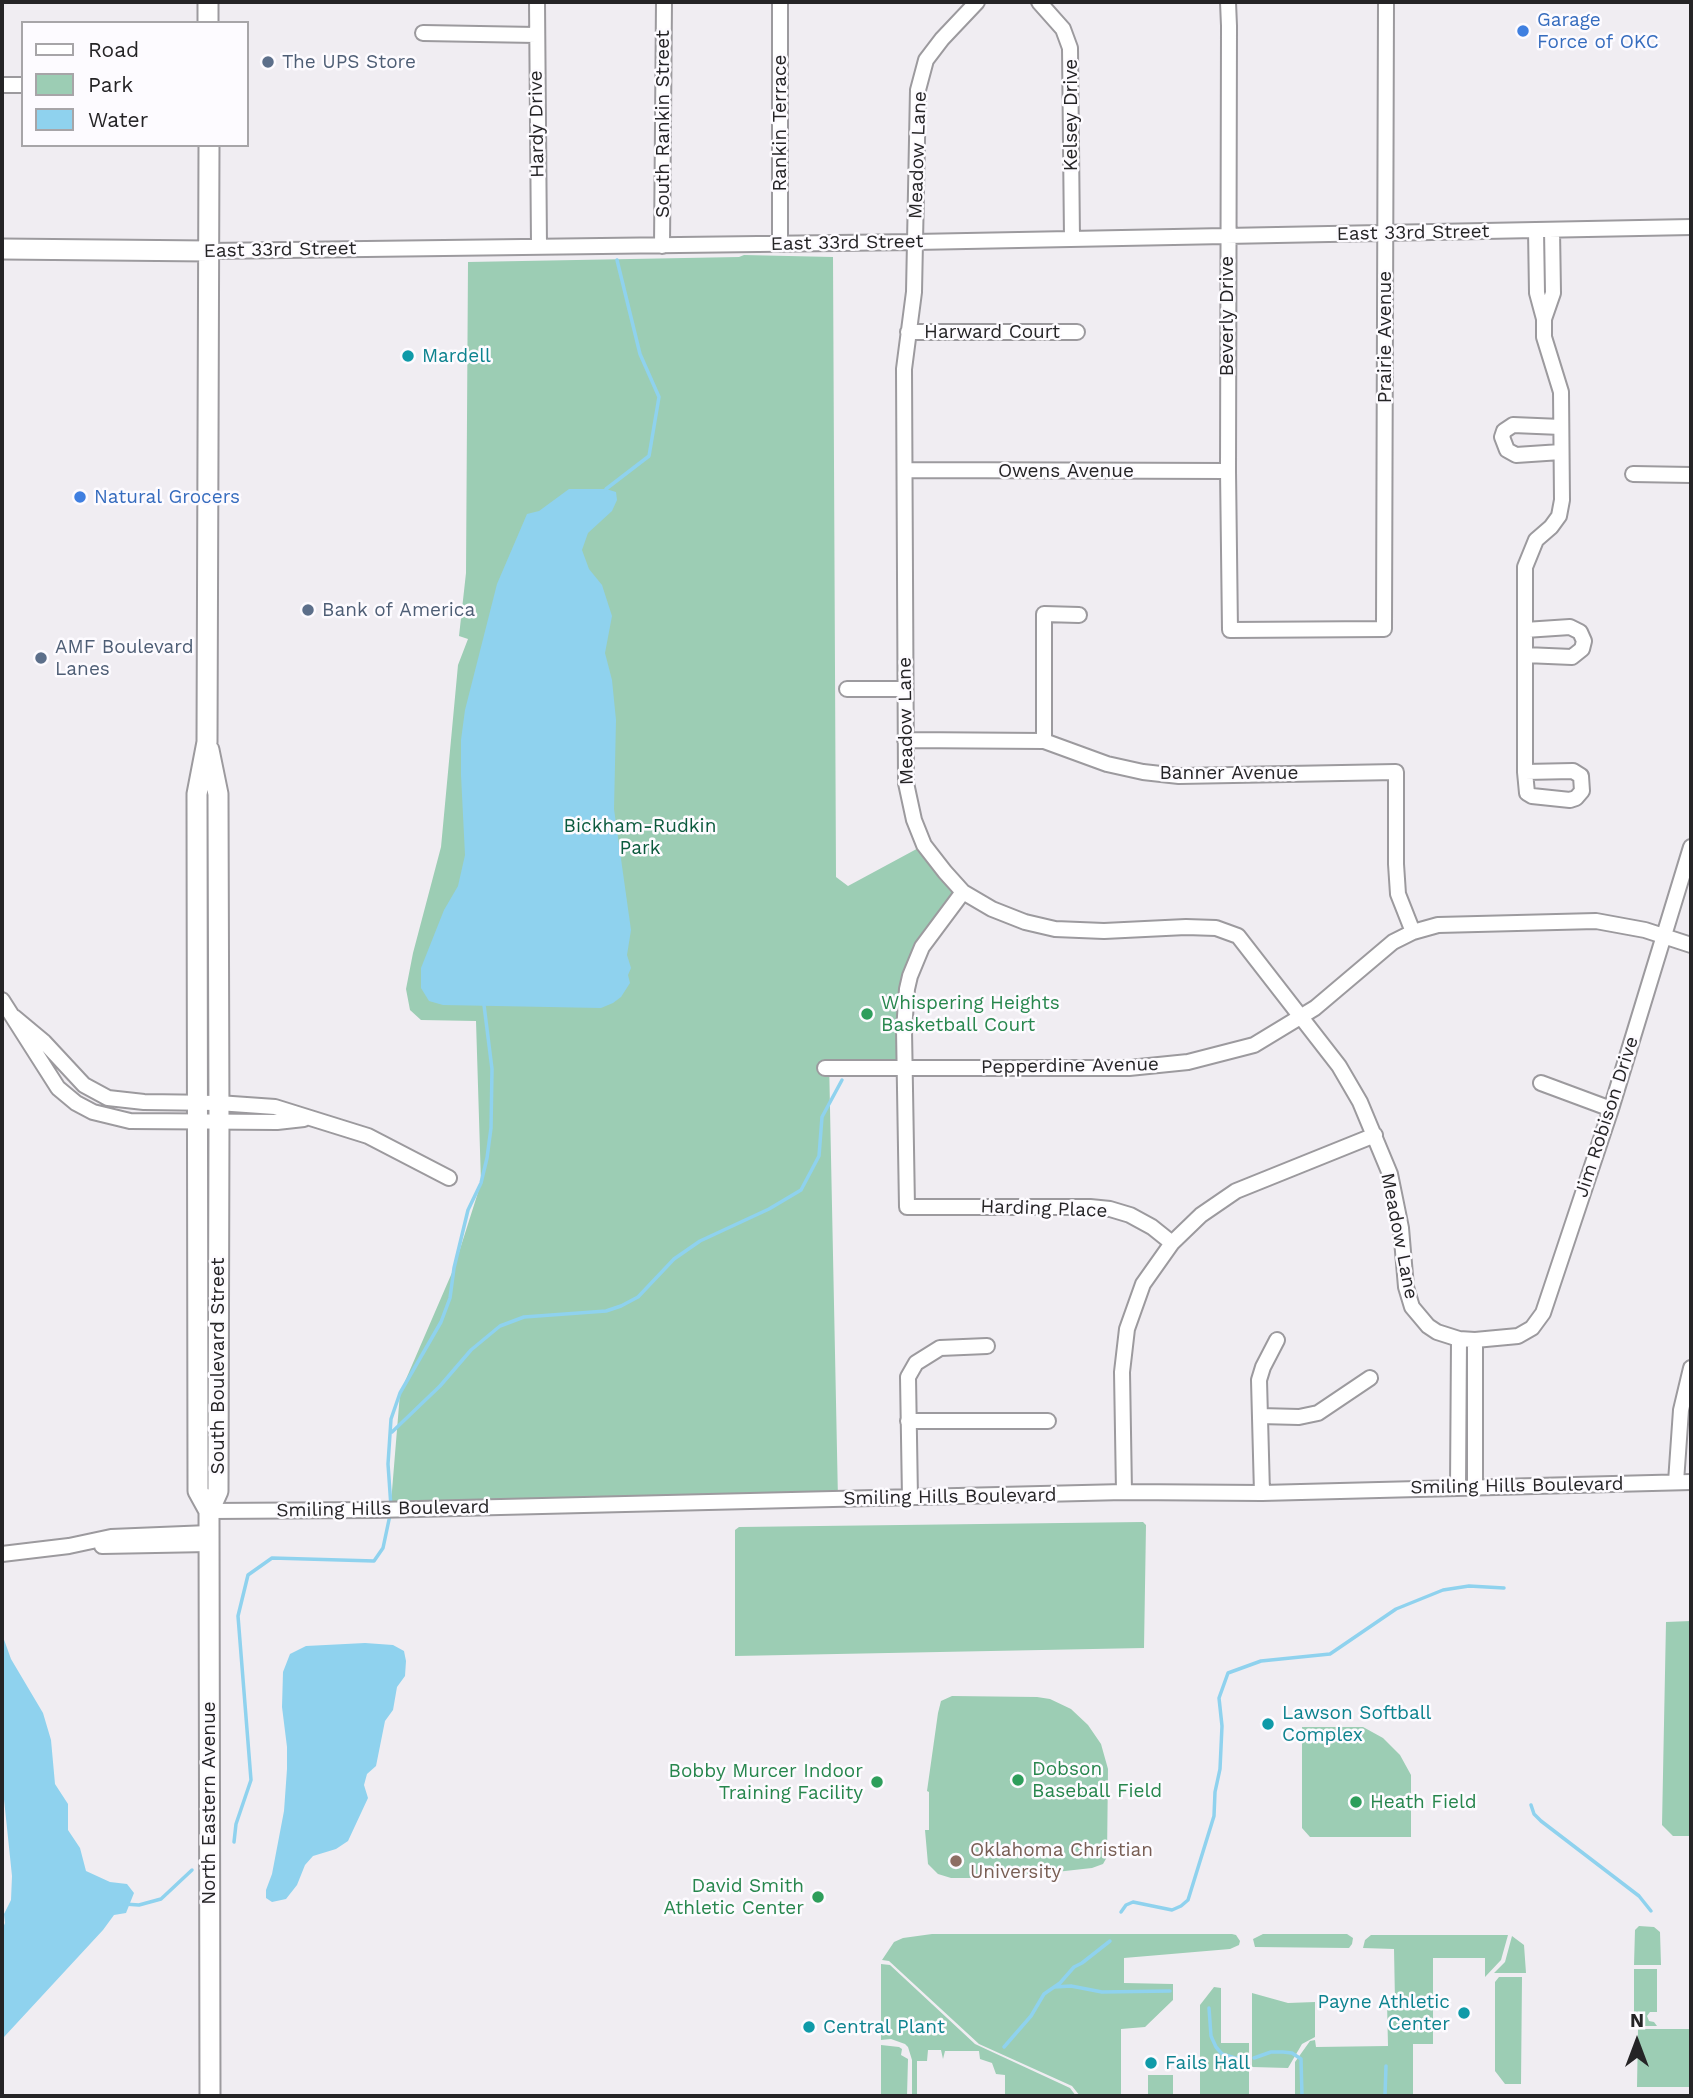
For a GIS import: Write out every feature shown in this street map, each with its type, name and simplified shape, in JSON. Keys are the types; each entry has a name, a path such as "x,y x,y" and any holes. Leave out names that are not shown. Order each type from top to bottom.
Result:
{"main road":[{"path":"208,2 208,21"},
{"name":"South Boulevard Street","path":"209,147 207,742 197,794 198,1491 209,1511"},
{"name":"East 33rd Street","path":"2,249 209,251"},
{"name":"South Boulevard Street","path":"207,742 218,794 218,1491 209,1511"},
{"name":"North Eastern Avenue","path":"209,1511 210,2096"}],"street":[{"name":"Hardy Drive","path":"537,2 539,246"},
{"name":"South Rankin Street","path":"662,246 664,2"},
{"name":"Rankin Terrace","path":"780,2 780,244"},
{"name":"Meadow Lane","path":"977,2 942,38 926,60 918,90 914,292 904,369 905,740 906,783 914,820 927,850 963,892 992,909 1025,922 1055,929 1104,931 1216,928 1238,936 1339,1066 1360,1102 1390,1174 1401,1228 1406,1287 1412,1307 1428,1326 1459,1339"},
{"name":"Kelsey Drive","path":"1039,2 1063,29 1070,48 1072,239"},
{"name":"Beverly Drive","path":"1227,2 1230,630"},
{"name":"Prairie Avenue","path":"1230,630 1384,629 1387,2"},
{"path":"423,33 536,35"},
{"path":"2,85 21,85"},
{"name":"East 33rd Street","path":"209,251 915,242 1691,227"},
{"path":"1525,772 1527,557 1536,540 1559,516 1562,500 1561,393 1544,337 1544,319 1536,287 1536,230"},
{"path":"1544,319 1553,287 1552,230"},
{"path":"1536,287 1553,287"},
{"name":"Harward Court","path":"908,332 1077,332"},
{"path":"1561,428 1513,425 1504,431 1502,437 1507,450 1516,455 1562,452"},
{"name":"Owens Avenue","path":"905,470 1228,471"},
{"path":"1633,474 1691,475"},
{"path":"1044,741 1044,614 1079,615"},
{"path":"1525,630 1570,628 1580,632 1584,641 1582,649 1572,657 1525,655"},
{"path":"847,690 905,689"},
{"name":"Banner Avenue","path":"905,740 1044,741 1107,764 1179,776 1396,772 1398,894 1413,932"},
{"name":"Jim Robison Drive","path":"1459,1339 1518,1336 1532,1328 1543,1313 1611,1109 1691,847"},
{"path":"905,1067 905,1008 910,976 922,947 963,892"},
{"name":"Pepperdine Avenue","path":"825,1068 1129,1068 1188,1062 1254,1045 1300,1017 1343,985 1381,950 1413,932 1438,925 1596,921 1645,930 1691,945"},
{"path":"2,1000 58,1088 93,1112 130,1121 197,1112 275,1107 368,1136 449,1178"},
{"path":"14,1017 44,1042 84,1085 108,1098 197,1112"},
{"name":"Harding Place","path":"905,1067 907,1207 1090,1206 1130,1215 1152,1227 1172,1243"},
{"path":"1541,1083 1611,1109"},
{"path":"130,1121 131,1101"},
{"path":"1124,1492 1122,1371 1126,1329 1143,1284 1172,1243 1201,1215 1236,1191 1375,1135"},
{"path":"1458,1487 1459,1339"},
{"path":"1262,1493 1260,1373 1277,1340"},
{"path":"1475,1340 1475,1486"},
{"path":"910,1498 908,1377 916,1363 940,1348 987,1346"},
{"path":"1676,1482 1681,1410 1691,1368"},
{"path":"1260,1416 1299,1417 1318,1413 1370,1378"},
{"path":"908,1421 1048,1421"},
{"name":"Smiling Hills Boulevard","path":"209,1511 376,1510 1124,1492 1262,1493 1691,1482"},
{"path":"2,1553 69,1546 209,1539"}],"green space":[{"name":"Bickham-Rudkin Park","path":"744,255 833,257 836,877 848,886 924,845 963,892 915,962 905,1059 829,1059 838,1500 391,1503 400,1393 454,1268 481,1183 476,1021 421,1020 410,1010 406,989 441,847 458,665 468,639 459,636 466,573 468,262"},
{"path":"1143,1522 1146,1525 1144,1648 735,1656 735,1530 739,1527"},
{"path":"1691,1621 1691,1836 1673,1836 1662,1825 1666,1622"},
{"name":"Dobson Baseball Field","path":"952,1696 1050,1699 1071,1709 1088,1725 1101,1744 1108,1769 1107,1857 1103,1864 1092,1868 1011,1877 973,1875 972,1878 951,1878 938,1874 928,1864 925,1830 929,1830 927,1791 938,1713 941,1701"},
{"name":"Heath Field","path":"1302,1727 1363,1727 1383,1738 1400,1755 1411,1775 1411,1837 1310,1837 1302,1828"},
{"path":"1639,1926 1654,1927 1660,1932 1661,1965 1634,1965 1635,1930"},
{"path":"932,1934 1232,1934 1240,1941 1239,1945 1230,1949 1124,1958 1124,1983 1173,1984 1173,2000 1145,2027 1121,2029 1121,2096 1080,2096 1072,2086 979,2044 889,1961 882,1960 894,1942"},
{"path":"1263,1934 1347,1934 1353,1938 1349,1948 1255,1947 1253,1939"},
{"path":"1371,1935 1508,1935 1501,1960 1485,1977 1485,1958 1433,1958 1433,2044 1413,2044 1413,2094 1421,2096 1295,2096 1295,2062 1310,2041 1315,2040 1316,2047 1388,2046 1387,2002 1395,2001 1394,1949 1363,1948 1365,1940"},
{"path":"1512,1936 1524,1945 1526,1973 1494,1973 1505,1962"},
{"path":"881,1964 890,1965 975,2044 1070,2088 1076,2096 1005,2096 1005,2075 996,2074 992,2063 980,2059 979,2051 945,2051 943,2059 941,2050 928,2050 927,2061 917,2061 917,2096 912,2096 912,2060 908,2047 891,2039 881,2040"},
{"path":"1634,1969 1657,1969 1657,2012 1650,2012 1647,2016 1649,2021 1657,2026 1634,2026"},
{"path":"1499,1977 1522,1977 1521,2084 1505,2084 1495,2071 1495,1982"},
{"path":"1214,1987 1221,1988 1221,2043 1249,2043 1249,2096 1200,2096 1200,2005"},
{"path":"1252,1993 1288,2003 1315,2002 1315,2037 1302,2044 1288,2068 1252,2067"},
{"path":"1638,2029 1691,2029 1691,2087 1637,2087"},
{"path":"881,2045 899,2047 902,2049 901,2055 908,2059 907,2096 881,2096"},
{"path":"1148,2075 1173,2075 1173,2096 1148,2096"}],"water":[{"path":"569,489 606,489 616,492 617,500 612,511 588,533 582,550 589,569 602,585 612,616 605,653 612,680 616,720 614,809 631,930 627,955 631,968 628,975 630,983 621,997 601,1008 443,1005 429,1001 421,988 421,968 444,910 458,886 465,855 461,740 465,710 497,584 527,514 539,511"},
{"path":"2,1634 11,1659 43,1713 51,1740 55,1784 68,1804 68,1830 80,1848 86,1871 110,1882 127,1884 134,1893 126,1913 114,1915 4,2037 2,1930 5,1923 4,1914 11,1900 12,1876 2,1780"},
{"path":"365,1643 393,1645 404,1651 406,1661 405,1676 397,1687 393,1710 385,1721 376,1766 367,1774 364,1785 368,1798 348,1841 336,1849 313,1856 286,1899 272,1902 266,1898 266,1890 272,1874 284,1811 287,1769 282,1707 283,1672 290,1654 306,1646"}],"waterway":[{"path":"606,489 649,456 659,397 640,354 617,260"},
{"path":"391,1507 388,1464 391,1419 400,1393 441,1322 450,1298 468,1210 481,1183 487,1158 491,1128 492,1069 484,1005"},
{"path":"392,1432 440,1386 471,1350 500,1326 524,1317 606,1311 621,1306 638,1297 674,1259 700,1241 769,1209 801,1190 819,1156 822,1117 842,1080"},
{"path":"234,1842 236,1824 251,1780 238,1616 248,1575 272,1558 374,1561 383,1548 390,1515"},
{"path":"1121,1912 1126,1905 1133,1902 1172,1910 1188,1900 1214,1816 1222,1726 1219,1698 1228,1673 1261,1661 1330,1654 1396,1609 1443,1590 1469,1586 1504,1588"},
{"path":"1531,1805 1534,1814 1541,1821 1639,1896 1651,1911"},
{"path":"124,1904 139,1905 161,1899 192,1870"},
{"path":"1004,2047 1031,2016 1044,1994 1060,1983 1074,1967 1110,1941"},
{"path":"1054,1987 1071,1986 1102,1992 1170,1991"},
{"path":"1209,2008 1211,2036 1216,2047 1222,2054 1247,2058"},
{"path":"1254,2058 1271,2052 1283,2052 1292,2053 1301,2059 1302,2096"},
{"path":"1385,2096 1386,2066"}],"place":[{"name":"Garage Force of OKC","path":"1523,31"},
{"name":"The UPS Store","path":"268,62"},
{"name":"Mardell","path":"408,356"},
{"name":"Natural Grocers","path":"80,497"},
{"name":"Bank of America","path":"308,610"},
{"name":"AMF Boulevard Lanes","path":"41,658"},
{"name":"Whispering Heights Basketball Court","path":"867,1014"},
{"name":"Lawson Softball Complex","path":"1268,1724"},
{"name":"Dobson Baseball Field","path":"1018,1780"},
{"name":"Bobby Murcer Indoor Training Facility","path":"877,1782"},
{"name":"Heath Field","path":"1356,1802"},
{"name":"Oklahoma Christian University","path":"956,1861"},
{"name":"David Smith Athletic Center","path":"818,1897"},
{"name":"Payne Athletic Center","path":"1464,2013"},
{"name":"Central Plant","path":"809,2027"},
{"name":"Fails Hall","path":"1151,2063"}]}
